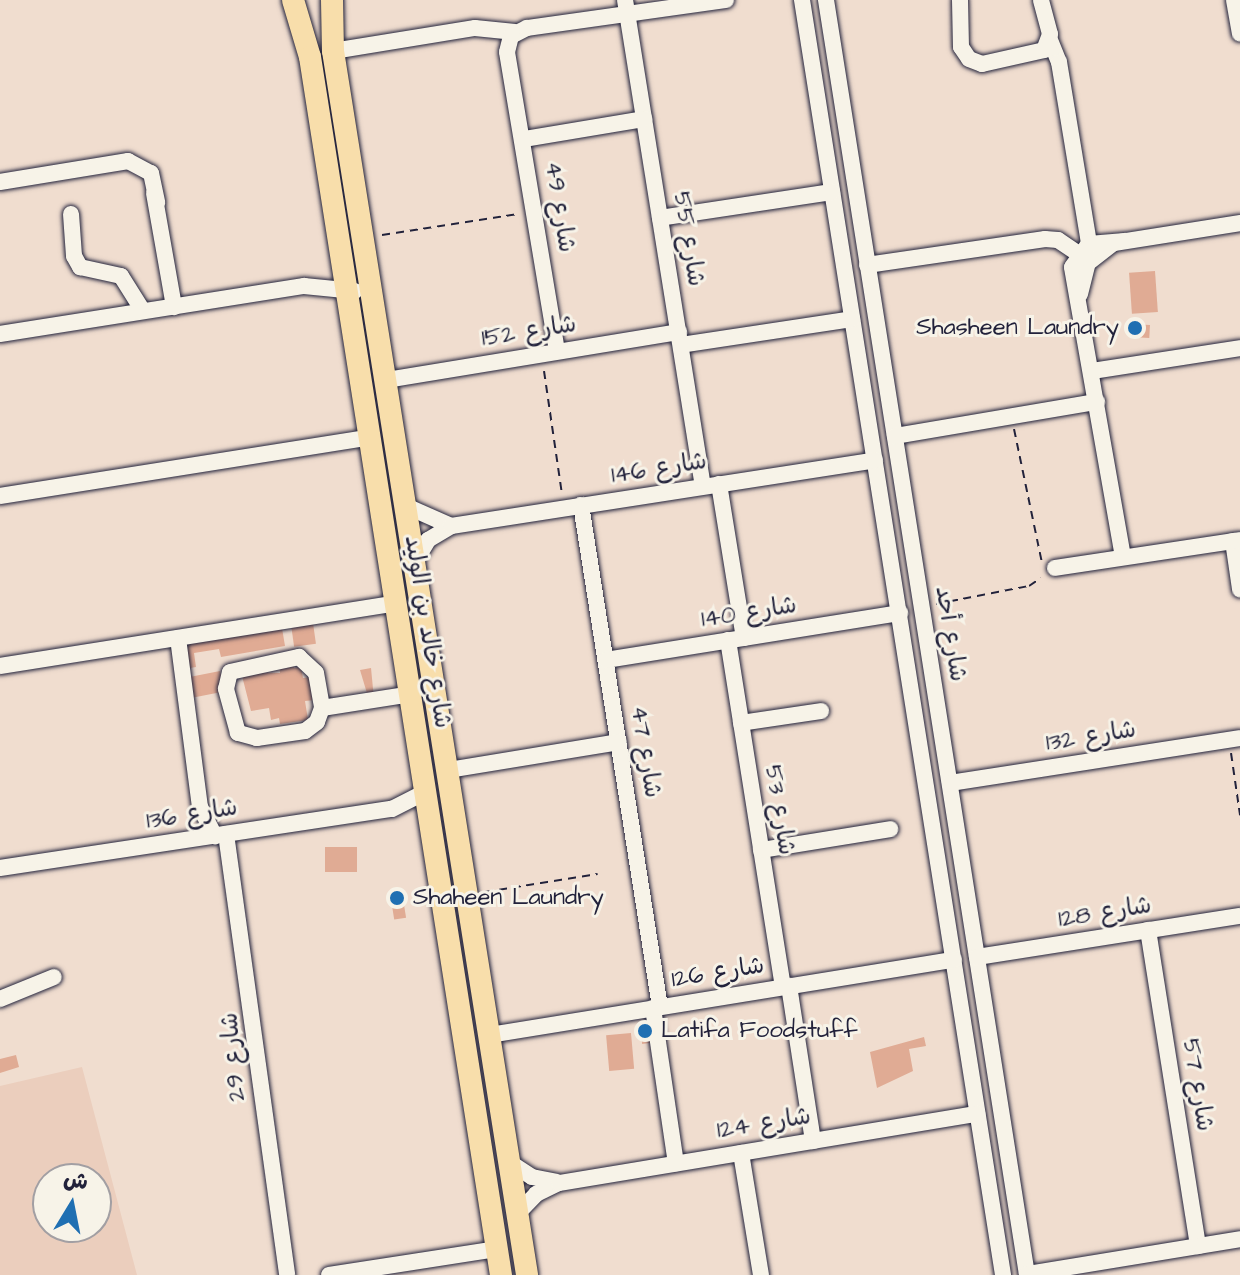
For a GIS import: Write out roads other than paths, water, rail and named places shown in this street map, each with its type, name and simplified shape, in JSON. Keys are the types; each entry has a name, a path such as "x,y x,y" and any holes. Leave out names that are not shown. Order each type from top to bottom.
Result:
{"main road":[{"name":"شارع خالد بن الوليد","path":"293,0 310,57 501,1275"},
{"name":"شارع خالد بن الوليد","path":"332,0 333,51 527,1275"},
{"path":"435,853 449,860 461,851"},
{"path":"441,889 452,879 468,890"}],"street":[{"path":"333,51 475,28 515,32 544,28 627,8 726,0"},
{"name":"شارع أحد","path":"802,0 1003,1275"},
{"name":"شارع أحد","path":"826,0 1027,1274"},
{"path":"1235,1 1240,33"},
{"path":"960,2 963,16 961,33 978,55 1008,57 1040,53 1050,40"},
{"path":"1008,57 1037,44 1042,6"},
{"path":"1042,6 1059,62 1083,248 1072,274 1079,295 1123,557"},
{"name":"شارع 55","path":"627,8 680,338 711,485 736,639"},
{"path":"512,71 522,41 544,28"},
{"name":"شارع 49","path":"515,32 507,47 535,212 549,352"},
{"path":"524,139 644,119"},
{"path":"0,182 128,161 145,167 155,181 174,307"},
{"path":"660,218 832,192"},
{"path":"71,214 74,256 80,267 121,276 143,311"},
{"path":"842,254 866,258 1045,239 1083,248 1240,223"},
{"path":"1079,295 1083,273 1095,254 1125,241"},
{"path":"0,334 304,286 373,292"},
{"name":"شارع 152","path":"386,380 549,352 852,319"},
{"path":"1092,371 1240,348"},
{"path":"895,436 1097,402"},
{"path":"0,496 371,437"},
{"name":"شارع 146","path":"451,526 875,460"},
{"name":"شارع 47","path":"581,505 619,742 676,1163"},
{"path":"406,506 451,526"},
{"path":"415,562 428,540 451,526"},
{"path":"889,548 901,538 911,542"},
{"path":"1052,567 1236,540 1240,589"},
{"path":"0,666 397,603"},
{"name":"شارع 140","path":"606,660 900,613"},
{"name":"شارع 29","path":"178,638 200,807 221,835 287,1275"},
{"name":"شارع 53","path":"736,639 741,723 813,1141"},
{"path":"305,659 314,667 322,708 317,722 305,731 244,737 231,721 227,677 241,666 305,659"},
{"path":"322,708 411,694"},
{"path":"741,723 821,711"},
{"name":"شارع 132","path":"950,783 1234,739"},
{"path":"448,770 619,742"},
{"name":"شارع 136","path":"392,809 426,792"},
{"name":"شارع 136","path":"0,868 392,809 429,815"},
{"path":"761,850 890,829"},
{"name":"شارع 128","path":"977,957 1240,916"},
{"name":"شارع 57","path":"1148,930 1198,1246"},
{"path":"950,939 965,943 973,935"},
{"name":"شارع 126","path":"489,1035 954,960"},
{"path":"0,999 54,977"},
{"name":"شارع 124","path":"517,1214 536,1194 559,1183 977,1114"},
{"path":"741,1153 761,1275"},
{"name":"شارع 124","path":"509,1162 532,1177 559,1183"},
{"path":"1027,1274 1240,1239"},
{"path":"329,1275 496,1249"}],"place":[{"name":"Shasheen Laundry","path":"1135,328"},
{"name":"Shaheen Laundry","path":"397,898"},
{"name":"Latifa Foodstuff","path":"645,1031"}]}
